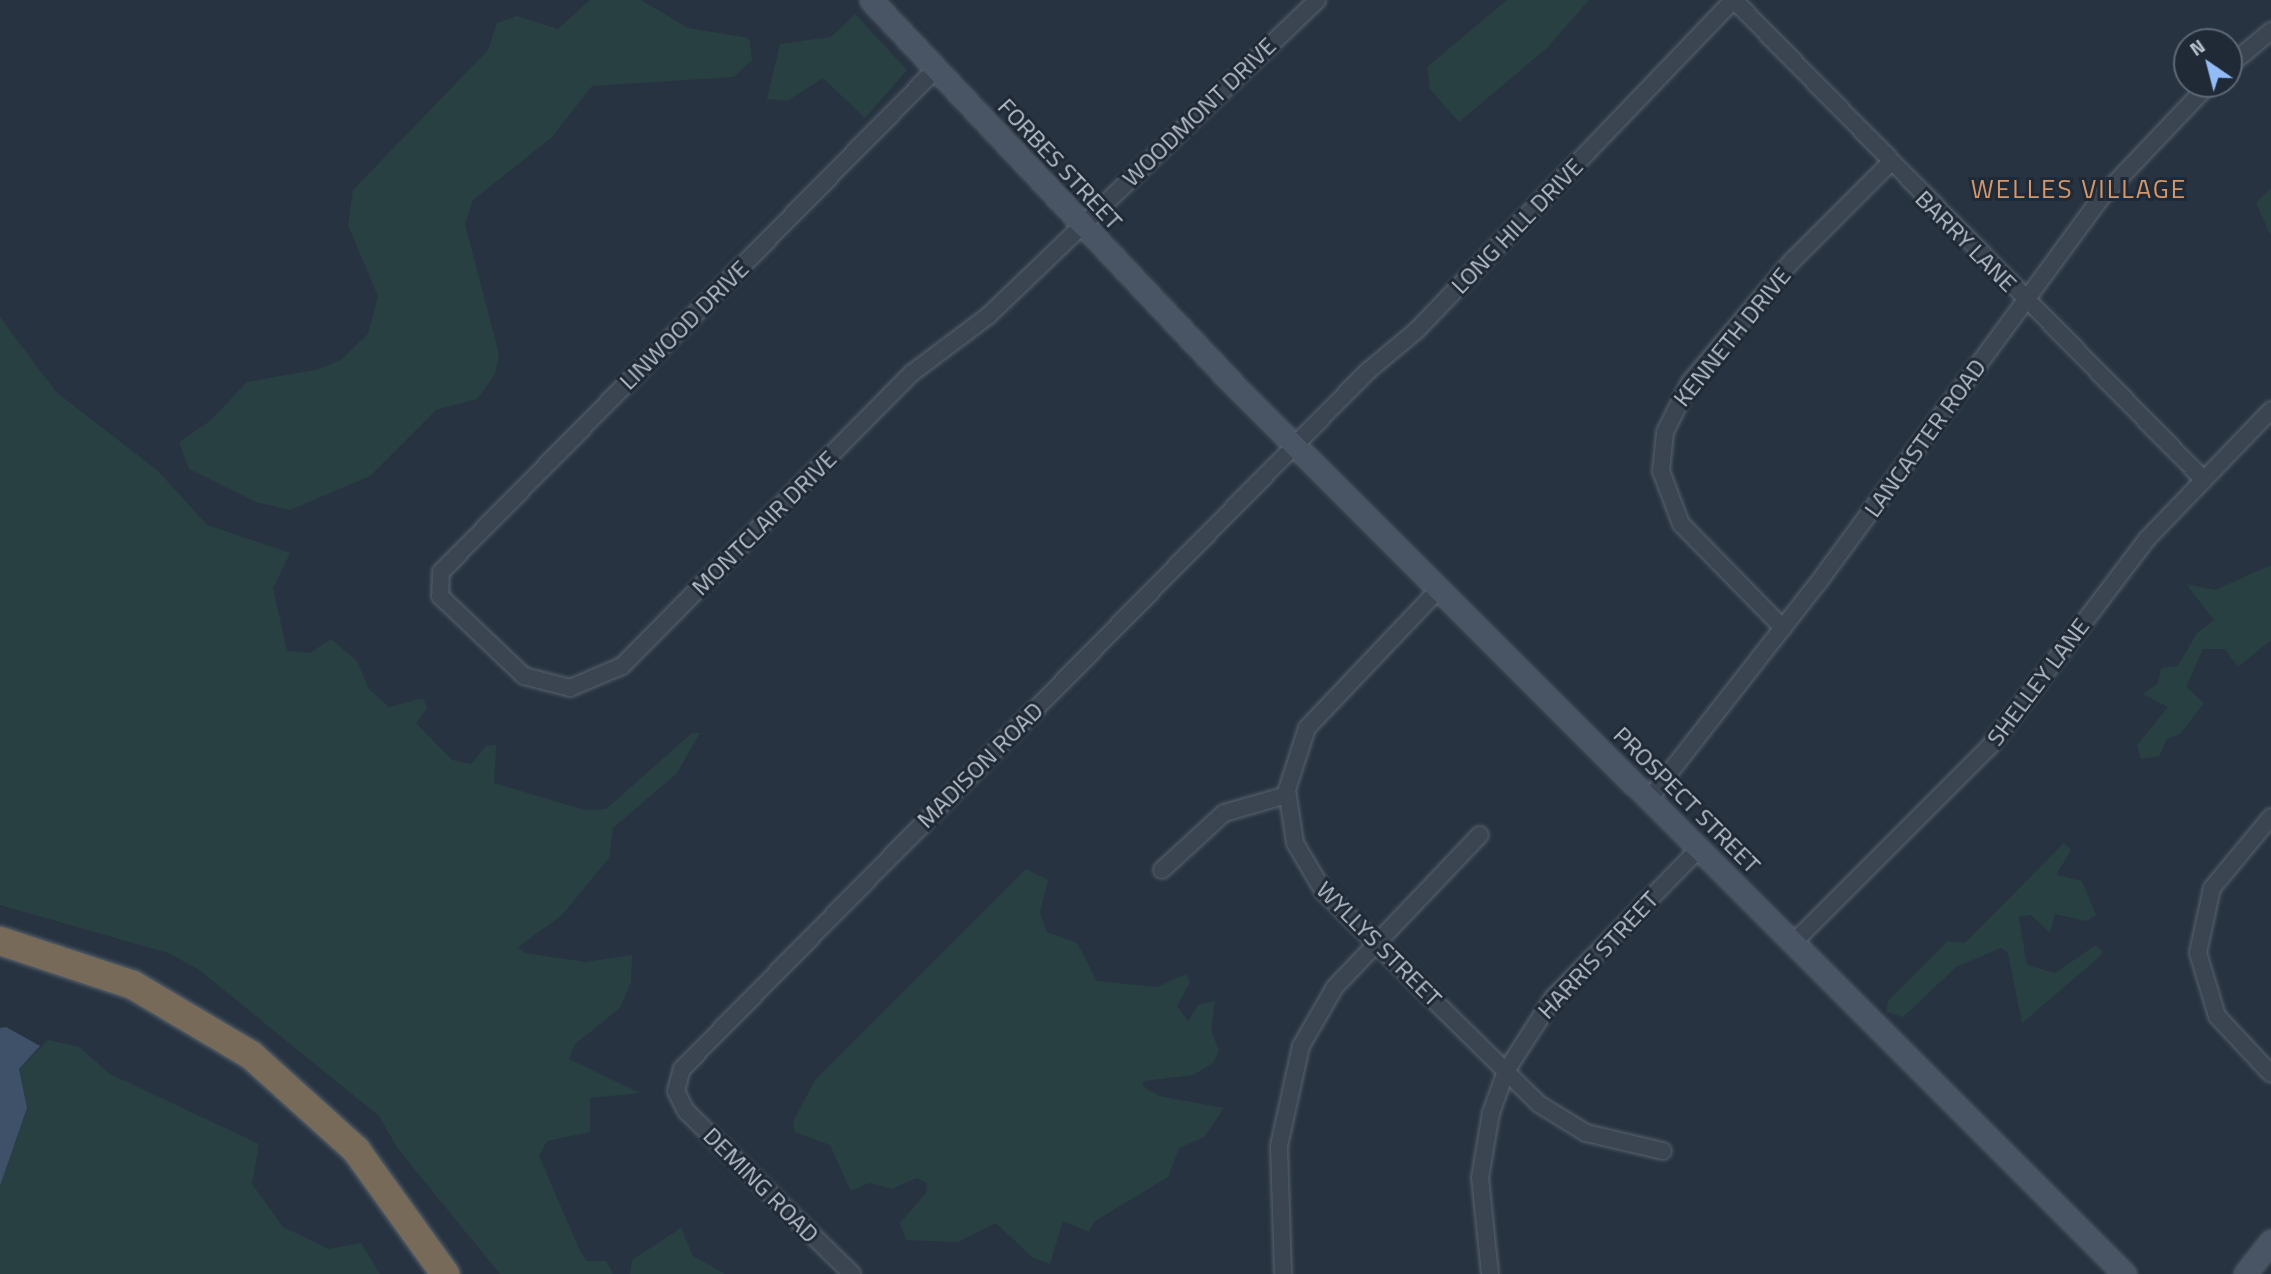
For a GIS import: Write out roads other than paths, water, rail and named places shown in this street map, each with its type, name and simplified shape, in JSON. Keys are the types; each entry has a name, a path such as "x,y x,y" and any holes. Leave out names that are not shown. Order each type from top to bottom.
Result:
{"highway":[{"path":"0,940 133,985 251,1055 368,1163 445,1274"},
{"path":"0,958 113,996 241,1069 336,1153 424,1274"}],"main road":[{"name":"FORBES STREET","path":"871,0 1212,363"},
{"name":"PROSPECT STREET","path":"1212,363 2125,1274"},
{"path":"2245,1274 2271,1241"}],"street":[{"name":"WOODMONT DRIVE","path":"1081,224 1317,0"},
{"name":"BARRY LANE","path":"1734,0 1889,163 2203,479"},
{"name":"LONG HILL DRIVE","path":"1295,446 1417,330 1734,0"},
{"path":"2243,54 2271,31"},
{"name":"LINWOOD DRIVE","path":"437,584 441,572 936,69"},
{"name":"LANCASTER ROAD","path":"1649,799 1783,628 2107,191 2196,98"},
{"name":"KENNETH DRIVE","path":"1783,628 1681,524 1661,471 1665,432 1699,372 1801,252 1889,163"},
{"name":"MONTCLAIR DRIVE","path":"437,584 444,601 524,676 558,688 603,679 912,373 988,316 1081,224"},
{"name":"SHELLEY LANE","path":"1793,943 1997,738 2130,559 2271,410"},
{"name":"MADISON ROAD","path":"677,1091 687,1062 1295,446"},
{"name":"WYLLYS STREET","path":"1438,589 1315,716 1295,751 1287,794 1291,830 1307,869 1506,1071 1574,1128 1663,1151"},
{"path":"1162,870 1224,813 1287,794"},
{"path":"2271,817 2212,888 2197,953 2217,1016 2271,1074"},
{"path":"1283,1274 1278,1173 1293,1068 1321,1006 1376,942 1480,835"},
{"name":"HARRIS STREET","path":"1490,1274 1480,1178 1485,1134 1506,1071 1553,998 1699,849"},
{"name":"DEMING ROAD","path":"677,1091 691,1116 852,1274"}],"water":[{"path":"6,1027 40,1046 19,1069 27,1108 0,1186 0,1028"}],"district":[{"name":"WELLES VILLAGE","path":"2079,189"}]}
